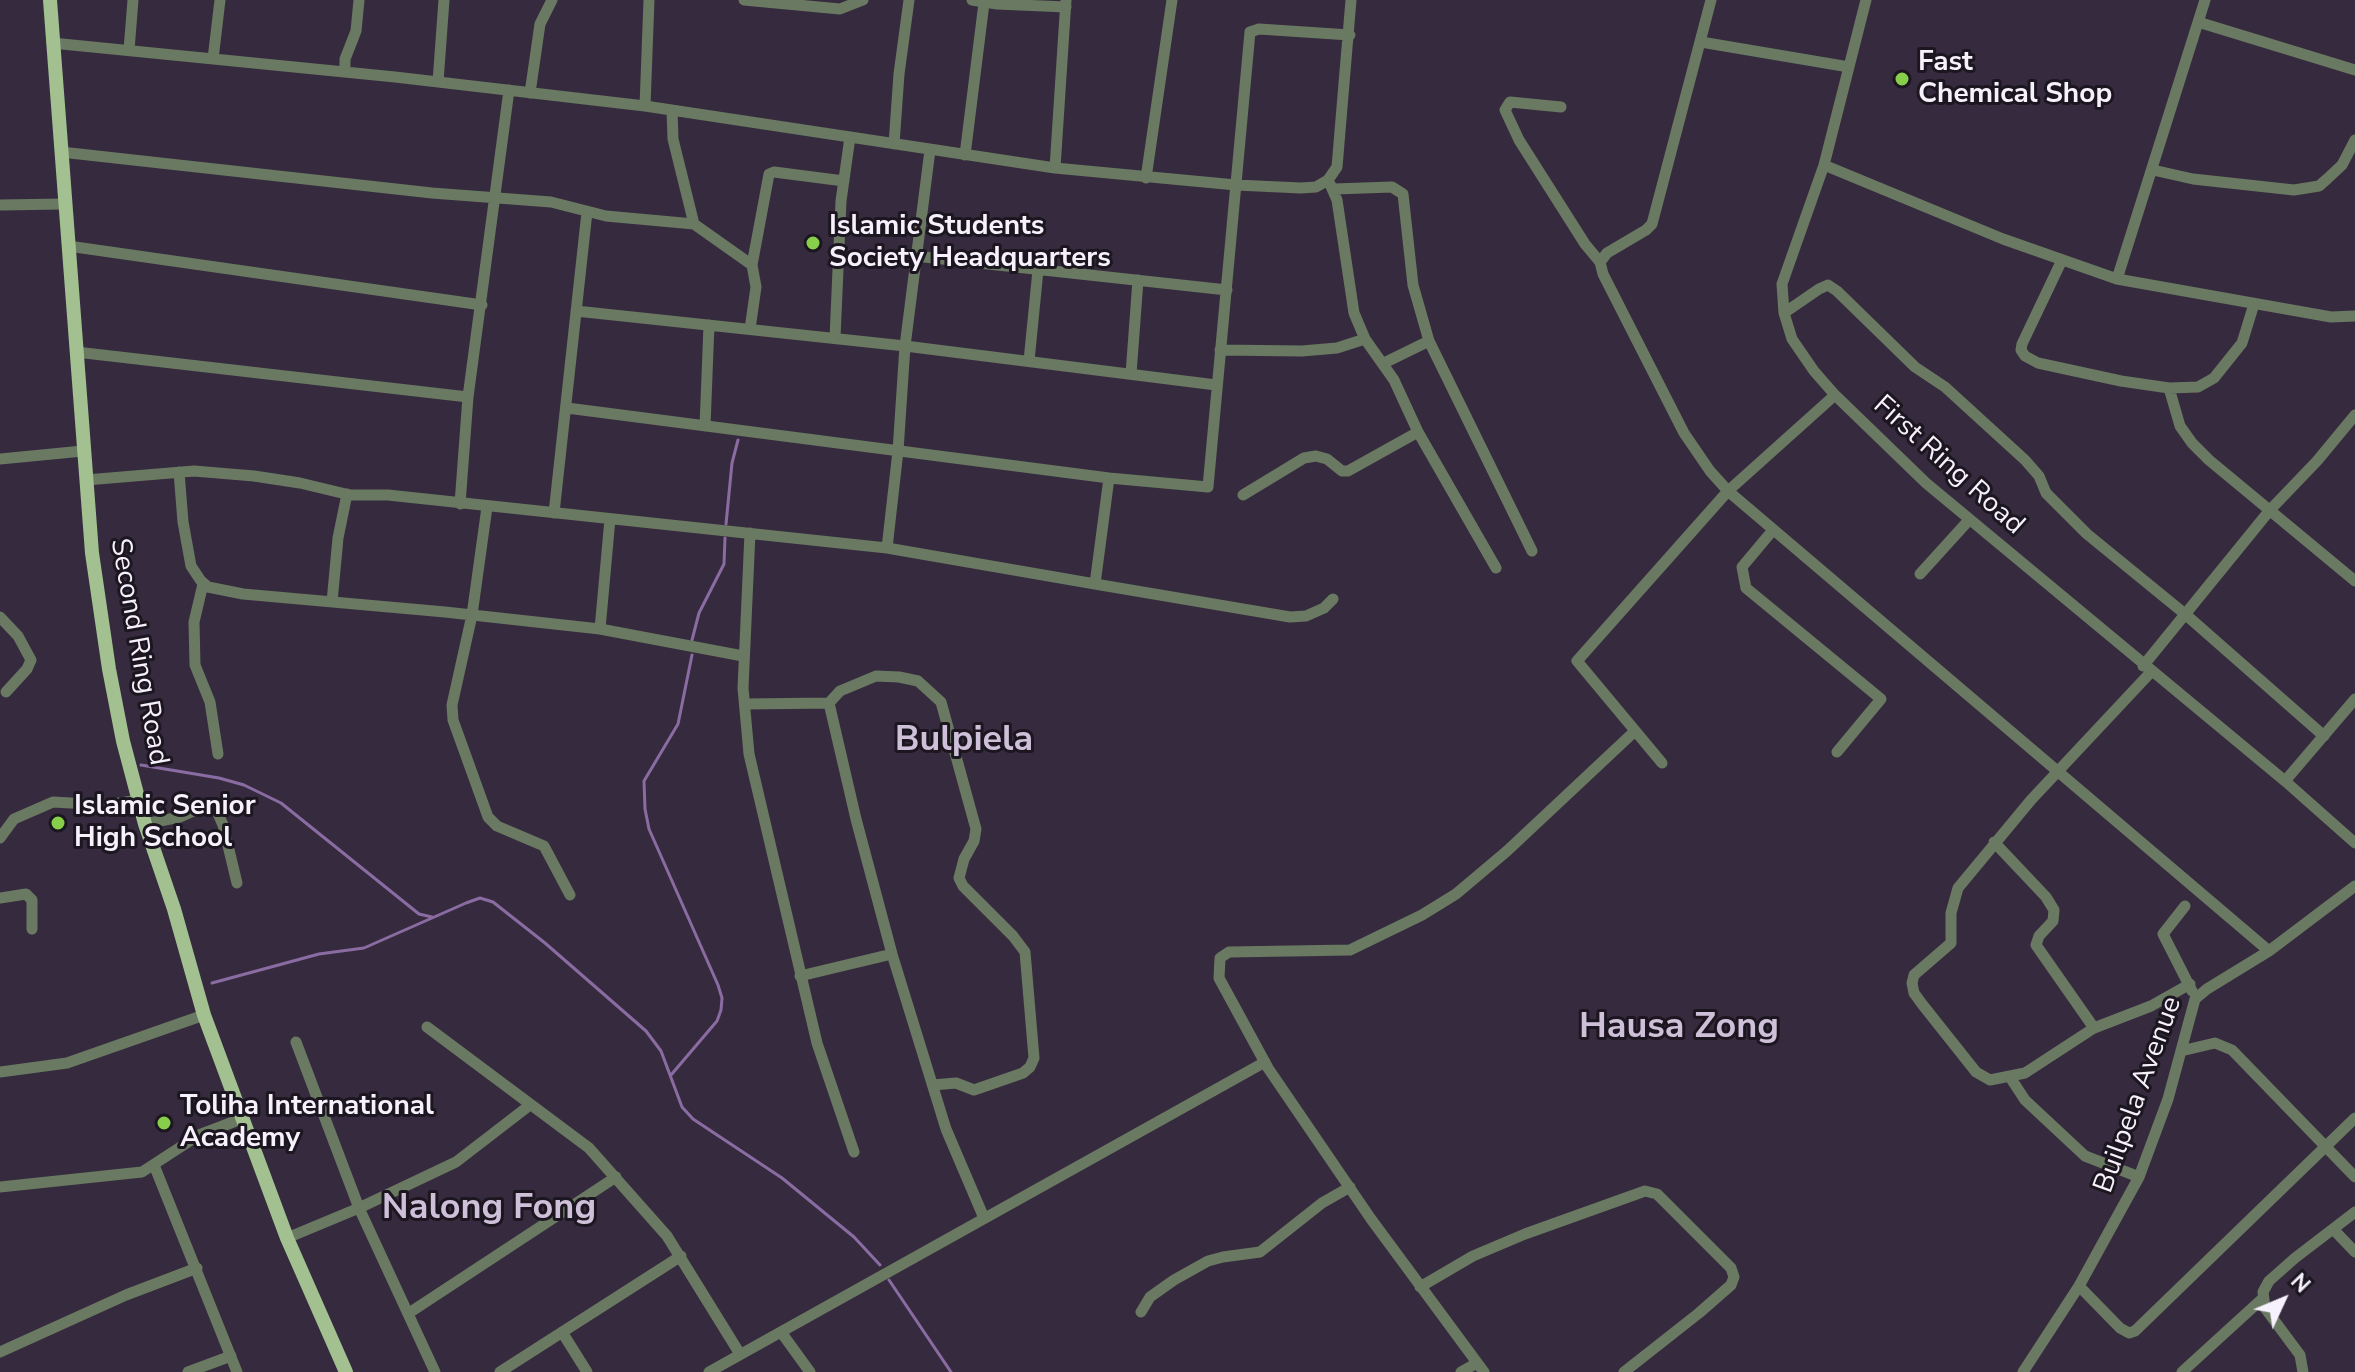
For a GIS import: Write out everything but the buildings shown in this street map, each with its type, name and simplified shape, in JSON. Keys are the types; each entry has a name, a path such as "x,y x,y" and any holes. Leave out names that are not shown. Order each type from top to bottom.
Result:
{"main road":[{"name":"Second Ring Road","path":"50,0 63,204 92,553 123,741 145,824 174,909 204,1015 287,1238 346,1372"}],"street":[{"path":"129,50 133,0"},
{"path":"213,59 220,0"},
{"path":"345,72 345,59 356,31 359,0"},
{"path":"438,82 444,0"},
{"path":"530,93 540,24 552,0"},
{"path":"645,106 649,0"},
{"path":"744,0 840,9 863,0"},
{"path":"894,144 909,0"},
{"path":"1146,178 1172,0"},
{"path":"1351,0 1340,153 1331,184 1354,313 1365,339 1384,363 1418,432 1496,568"},
{"path":"1600,262 1607,253 1652,224 1711,0"},
{"name":"First Ring Road","path":"1866,0 1824,165 1782,284 1784,313 1792,339 1802,356 1835,395 1926,483 2285,781 2355,843"},
{"path":"2117,279 2205,0"},
{"path":"965,155 978,1 1066,4 1055,168"},
{"path":"2198,22 2355,70"},
{"path":"567,408 1109,478 1208,487 1250,32 1259,29 1350,35"},
{"path":"1701,42 1849,67"},
{"path":"52,43 645,106 1055,168 1146,178 1301,188 1331,184 1392,187 1403,194 1413,285 1429,341 1532,551"},
{"path":"460,504 468,397 509,90"},
{"path":"1561,107 1510,102 1505,110 1519,140 1585,244 1600,262 1603,274 1684,433 1710,471 1773,530 2269,951"},
{"path":"672,110 673,139 694,224"},
{"path":"835,338 844,181 850,137"},
{"path":"2153,170 2193,179 2294,190 2319,186 2342,165 2355,140"},
{"path":"887,548 905,346 930,150"},
{"path":"61,152 551,202 631,219 694,224 752,265"},
{"path":"1824,165 2003,239 2117,279 2331,317 2355,316"},
{"path":"750,329 756,287 752,265 769,174 774,172 844,181"},
{"path":"0,205 63,204"},
{"path":"554,513 587,212"},
{"path":"68,246 482,305"},
{"path":"915,256 1227,290"},
{"path":"2062,260 2022,344 2021,350 2025,356 2038,363 2121,381 2169,388 2198,387 2214,378 2242,343 2254,304"},
{"path":"1029,361 1038,270"},
{"path":"1131,374 1138,280"},
{"path":"1784,313 1828,285 1837,291 1915,367 1945,387 2025,460 2039,476 2046,493 2087,534 2185,614 2324,736"},
{"path":"576,311 905,346 1216,385"},
{"path":"705,426 709,325"},
{"path":"1220,350 1302,351 1337,348 1365,339"},
{"path":"1384,363 1429,341"},
{"path":"76,352 468,397"},
{"path":"2169,388 2180,426 2192,443 2355,581"},
{"path":"1662,763 1577,661 1728,491 1835,395"},
{"path":"2190,984 2151,1006 2094,1028 2036,1067 2010,1077 1990,1080 1976,1072 1922,1004 1912,983 1914,975 1951,943 1951,913 1958,888 1994,842 2147,669 2185,614 2270,510 2355,415"},
{"path":"1243,495 1304,458 1316,456 1327,459 1342,471 1348,471 1418,432"},
{"path":"0,459 83,451"},
{"path":"86,480 179,472 254,476 347,494 388,495 887,548 1290,617 1306,616 1324,608 1333,599"},
{"path":"179,472 191,566 203,584 216,589 600,629 743,656"},
{"path":"1095,584 1109,478"},
{"path":"332,602 338,538 347,494"},
{"path":"487,507 472,615 452,705 458,737 488,817 497,826 544,846 570,895"},
{"path":"600,629 610,519"},
{"path":"1920,574 1969,520"},
{"path":"1773,530 1742,567 1746,588 1881,699 1837,752"},
{"path":"750,533 743,656 749,754 817,1043 854,1152"},
{"path":"203,584 194,622 195,665 210,702 218,754"},
{"path":"0,617 18,636 31,660 6,692"},
{"path":"745,704 829,703 840,691 876,676 918,681 941,702 976,829 959,878 1025,952 1034,1058 1023,1073 974,1090 956,1083 933,1085"},
{"path":"2285,781 2355,699"},
{"path":"829,703 892,954 946,1129 984,1218"},
{"path":"1461,1372 1480,1367 1420,1287 1265,1062 1219,978 1220,958 1229,952 1350,950 1422,915 1456,894 1507,851 1635,731"},
{"path":"0,838 14,819 53,802 107,805 139,800"},
{"path":"145,824 180,817 209,804 216,809 223,825 237,883"},
{"path":"1994,842 2046,897 2054,910 2053,921 2039,936 2036,945 2094,1028"},
{"name":"Builpela Avenue","path":"2023,1372 2079,1286 2139,1177 2168,1099 2195,999 2269,951 2355,886"},
{"path":"0,898 26,894 32,900 32,929"},
{"path":"2185,906 2163,934 2195,999"},
{"path":"800,976 892,954"},
{"path":"0,1072 67,1063 204,1015"},
{"path":"427,1027 589,1148 647,1211 681,1256 740,1354"},
{"path":"296,1042 359,1208 435,1372"},
{"path":"2181,1051 2215,1043 2232,1050 2355,1177"},
{"path":"709,1372 1265,1062"},
{"path":"2010,1077 2025,1100 2085,1156 2139,1177"},
{"path":"287,1238 456,1162 530,1105"},
{"path":"2079,1286 2120,1328 2129,1333 2135,1331 2355,1118"},
{"path":"0,1187 142,1172 199,1135 241,1119"},
{"path":"154,1165 237,1372"},
{"path":"409,1313 616,1177"},
{"path":"1141,1312 1150,1297 1174,1280 1208,1261 1260,1252 1322,1203 1350,1187"},
{"path":"1420,1287 1473,1256 1525,1234 1645,1191 1657,1194 1731,1268 1734,1277 1726,1290 1624,1372"},
{"path":"2182,1372 2262,1299 2269,1281 2355,1212"},
{"path":"2333,1229 2355,1252"},
{"path":"500,1372 681,1256"},
{"path":"0,1352 126,1295 197,1268"},
{"path":"2262,1299 2265,1308 2300,1355 2303,1372"},
{"path":"562,1332 587,1372"},
{"path":"781,1332 810,1372"},
{"path":"188,1372 231,1356"}],"waterway":[{"path":"726,524 732,463 738,440"},
{"path":"692,640 699,613 724,564 725,538"},
{"path":"671,1075 717,1021 722,998 649,829 645,809 644,781 678,724 692,655"},
{"path":"141,765 219,778 244,785 281,803 419,914 432,917"},
{"path":"212,983 319,954 364,948 480,898 493,902 646,1031 661,1051 682,1107 693,1119 782,1178 854,1237 880,1265"},
{"path":"889,1280 951,1372"}],"place":[{"name":"Fast Chemical Shop","path":"1902,79"},
{"name":"Islamic Students Society Headquarters","path":"813,243"},
{"name":"Islamic Senior High School","path":"58,823"},
{"name":"Toliha International Academy","path":"164,1123"}],"district":[{"name":"Bulpiela","path":"964,741"},
{"name":"Hausa Zong","path":"1679,1028"},
{"name":"Nalong Fong","path":"489,1209"}]}
